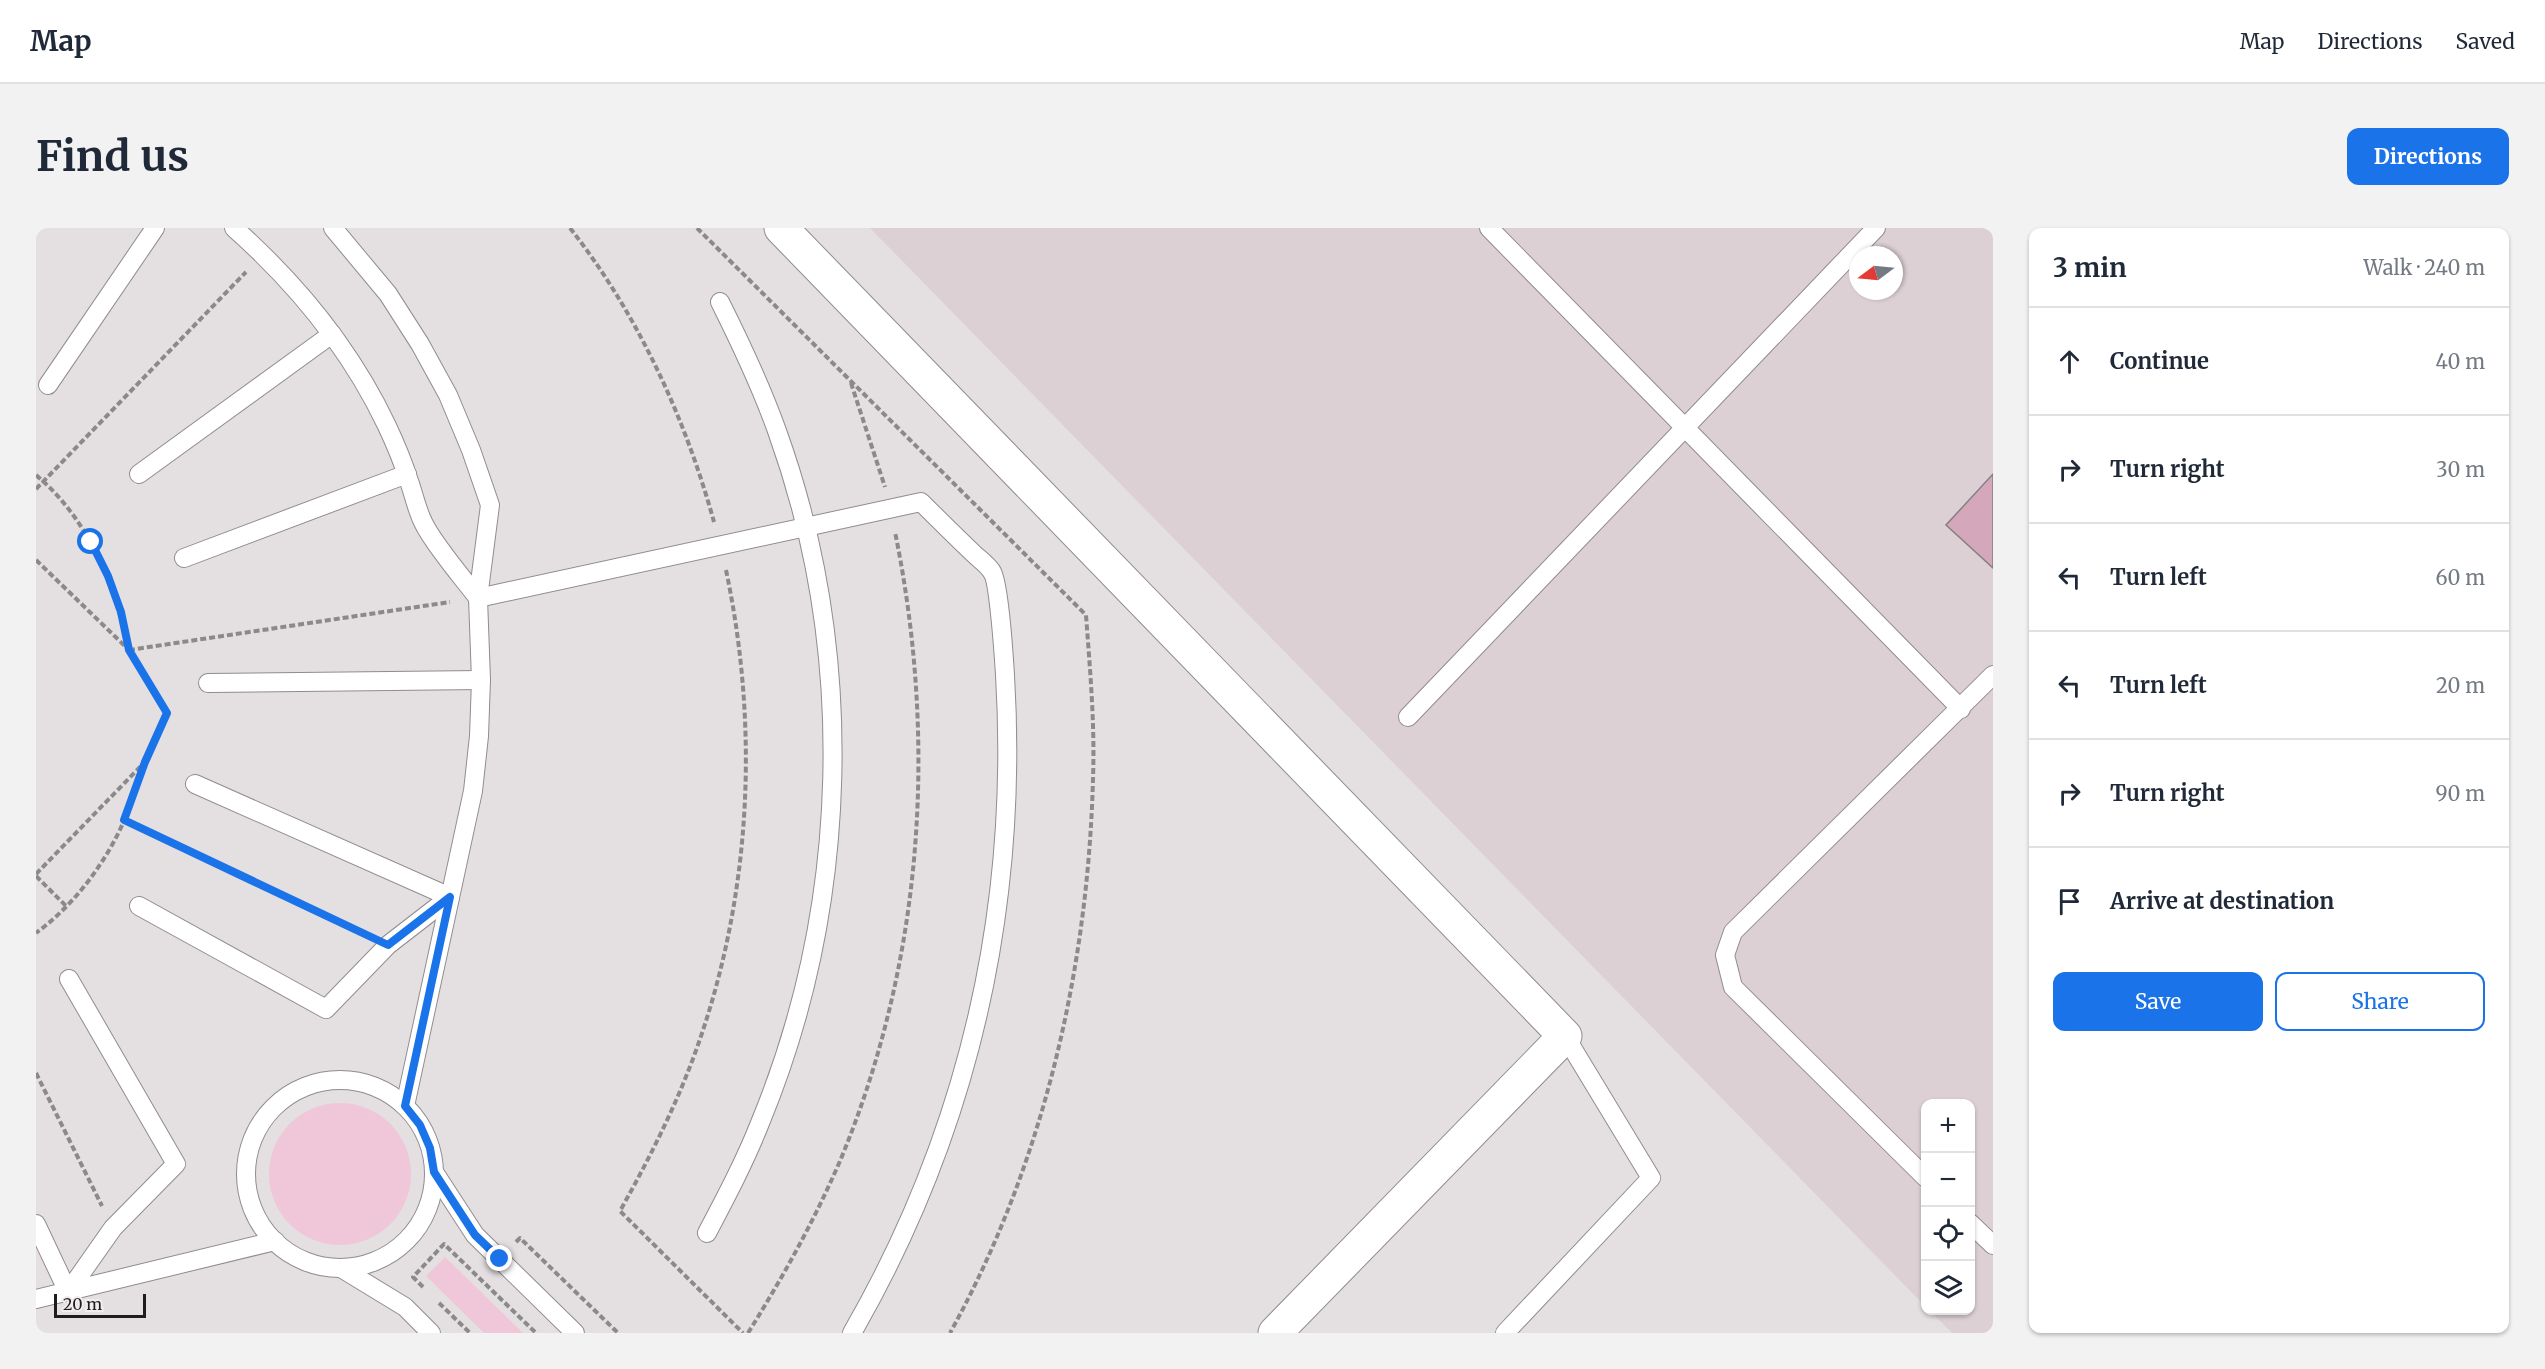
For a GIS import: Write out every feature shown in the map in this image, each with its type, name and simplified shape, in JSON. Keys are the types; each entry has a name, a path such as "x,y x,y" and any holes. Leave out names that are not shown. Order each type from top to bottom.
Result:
{"street":[{"path":"781,228 1565,1036 1275,1333"}],"lane":[{"path":"48,385 155,228"},
{"path":"234,228 264,254 300,293 332,334 361,379 386,425 407,474 424,524 478,598"},
{"path":"333,228 388,294 420,344 448,395 471,450 490,505 478,598 481,680 479,736 473,791 405,1106"},
{"path":"1489,228 1961,709"},
{"path":"1407,717 1876,228"},
{"path":"707,1233 748,1151 782,1066 811,958 824,888 831,817 832,705 820,604 806,527 773,421 751,366 720,302"},
{"path":"139,474 332,334"},
{"path":"184,558 407,474"},
{"path":"478,598 921,502 994,573 1003,647 1008,721 1008,796 1003,870 993,944 978,1017 959,1089 935,1160 874,1295 852,1333"},
{"path":"1921,1173 1733,987 1725,955 1733,932 1993,675"},
{"path":"208,683 481,680"},
{"path":"195,784 450,897"},
{"path":"139,906 326,1009 388,945 450,897"},
{"path":"68,1292 113,1228 176,1164 69,979"},
{"path":"1505,1333 1651,1178 1565,1036"},
{"path":"339,1079 363,1082 386,1091 405,1106 424,1133 430,1148 434,1172 431,1197 425,1212 408,1239 381,1258 366,1264 341,1268 309,1262 294,1256 275,1241 260,1222 249,1199 246,1174 249,1150 258,1127 273,1108 292,1092 315,1083 339,1079"},
{"path":"434,1172 475,1235 575,1333"},
{"path":"36,1224 68,1292"},
{"path":"1975,1227 1993,1245"},
{"path":"36,1299 275,1241"},
{"path":"341,1268 405,1307 431,1333"}],"path":[{"path":"570,228 613,291 663,381 694,456 721,545 733,601 741,658 745,716 746,773 737,889 715,990 694,1056 672,1109 620,1211 744,1333"},
{"path":"36,489 264,254"},
{"path":"748,1333 782,1279 812,1221 840,1160 863,1098 883,1034 904,937 917,838 920,771 919,705 914,639 891,508 873,444 851,381"},
{"path":"36,475 69,510 95,550 108,576 121,612 129,650"},
{"path":"36,560 129,650 167,713 145,762 124,820 96,870 66,906 36,933"},
{"path":"129,650 478,598"},
{"path":"66,906 36,875 145,762"},
{"path":"124,820 388,945"},
{"path":"36,1073 113,1228"},
{"path":"520,1238 618,1333"},
{"path":"427,1291 412,1277 444,1244 536,1333"},
{"path":"434,1298 470,1333"}],"shaded area":[{"path":"870,228 1993,228 1993,1333 1952,1333 1934,1315 1975,1315 1975,1099 1921,1099 1921,1302"},
{"path":"340,1103 367,1109 390,1124 405,1147 411,1174 405,1201 390,1224 367,1239 340,1245 313,1239 290,1224 275,1201 269,1174 275,1147 290,1124 313,1109"},
{"path":"445,1257 523,1333 484,1333 426,1276"}],"building":[{"path":"1993,474 1993,568 1946,525"}],"route":[{"path":"91,542 108,576 121,612 129,650 167,713 145,762 124,820 388,945 450,897 405,1106 420,1125 430,1148 434,1172 475,1235 500,1259"}]}
